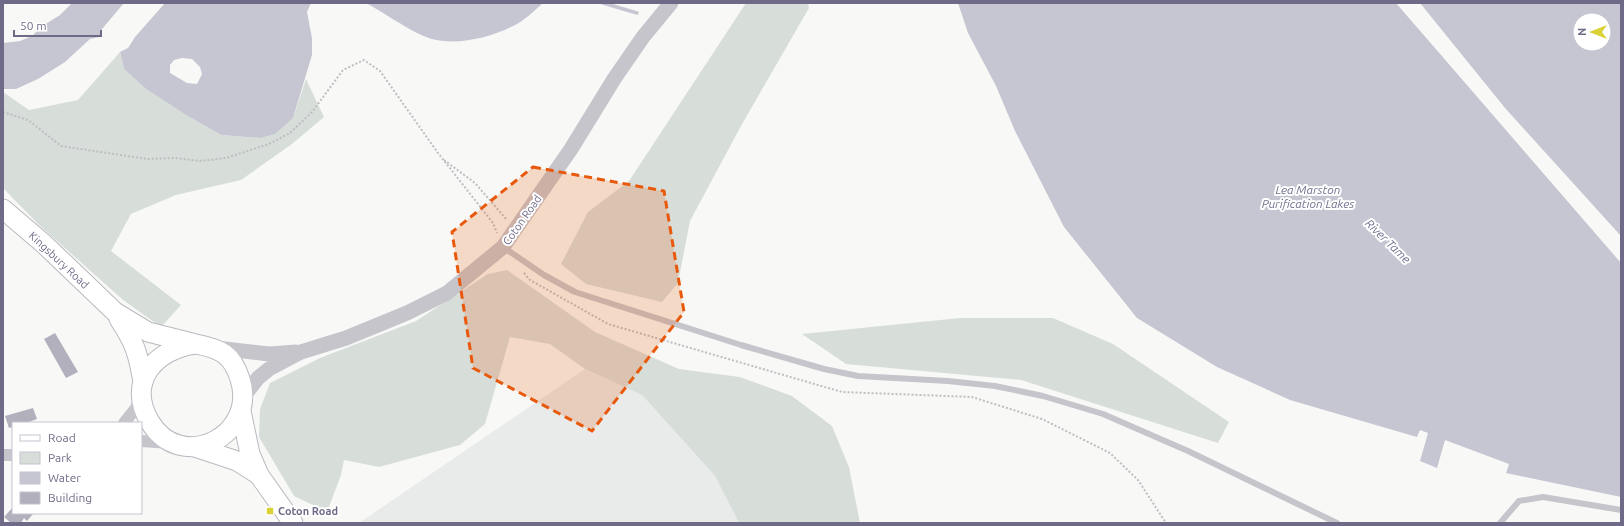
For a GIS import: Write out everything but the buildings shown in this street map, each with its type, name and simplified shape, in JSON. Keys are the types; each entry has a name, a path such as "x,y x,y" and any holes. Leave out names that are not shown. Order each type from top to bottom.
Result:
{"main road":[{"name":"Kingsbury Road","path":"3,209 44,244 115,312"},
{"path":"115,312 148,332 216,348 229,356 238,373 250,454 259,475 293,523"},
{"path":"115,312 133,341 139,358 144,412 155,431 174,444 195,447 237,461 259,475"},
{"path":"142,388 152,365 166,352 184,345 196,344"},
{"path":"195,447 212,443 227,434 238,420 243,403"}],"street":[{"name":"Coton Road","path":"243,403 258,378 269,369 301,352 352,335 407,313 447,293 503,247 570,149 614,79 643,37 671,3"},
{"name":"Coton Road","path":"216,348 269,354 301,352"},
{"path":"125,422 136,408 142,388"},
{"path":"142,441 174,444"}],"lane":[{"path":"503,247 544,275 575,292 742,345 824,369 858,376 948,380 995,386 1044,396 1103,414 1188,451 1337,523"},
{"path":"1500,523 1519,501 1543,497 1621,510"}],"path":[{"path":"3,112 28,120 61,146 147,159 175,158 200,161 226,158 269,144 290,133 312,112 343,70 364,60 380,71 438,153 493,223 503,247"},
{"path":"438,153 452,167 475,183 514,230"}],"highlighted area":[{"path":"533,167 664,191 684,312 592,431 473,368 452,232"}],"shaded area":[{"path":"585,369 642,395 715,476 739,523 359,523"}],"green space":[{"path":"746,3 808,3 809,8 741,126 690,221 678,283 662,302 586,284 561,264 588,212 629,181"},
{"path":"120,52 124,69 146,89 186,115 221,135 260,138 293,118 306,79 324,117 292,144 241,180 176,195 131,214 111,251 181,305 161,327 123,300 38,224 3,188 3,92 29,110 78,100"},
{"path":"507,270 595,332 679,369 740,377 792,396 832,426 849,467 860,523 739,523 715,476 642,395 585,369 550,344 510,337 485,424 460,445 379,467 344,460 341,475 327,512 294,496 259,437 260,409 270,383 320,358 416,321 488,274"},
{"path":"960,318 1053,318 1113,344 1229,422 1218,443 1021,380 846,364 802,334"}],"water":[{"path":"72,3 124,3 102,29 100,37 90,39 65,62 38,79 16,89 3,89 3,43 20,41 32,36 41,27 60,15"},
{"path":"165,3 311,3 307,12 312,38 312,55 293,118 275,134 260,138 221,135 186,115 146,89 124,69 120,52 128,48 135,37","holes":["182,58 192,59 200,67 202,74 197,84 187,83 170,73 170,65 174,60"]},
{"path":"366,3 543,3 524,20 494,34 468,40 443,41 419,34"},
{"name":"Lea Marston Purification Lakes","path":"958,3 1396,3 1621,263 1621,497 1506,473 1509,464 1445,440 1437,468 1420,461 1428,433 1420,430 1417,437 1290,400 1217,367 1137,318 1064,227 1015,131 996,86 968,33"},
{"path":"1420,3 1621,3 1621,236 1505,108"}],"waterway":[{"path":"603,3 637,13"}],"place":[{"name":"Coton Road","path":"270,511"}],"water label":[{"name":"River Tame","path":"1388,241"}]}
